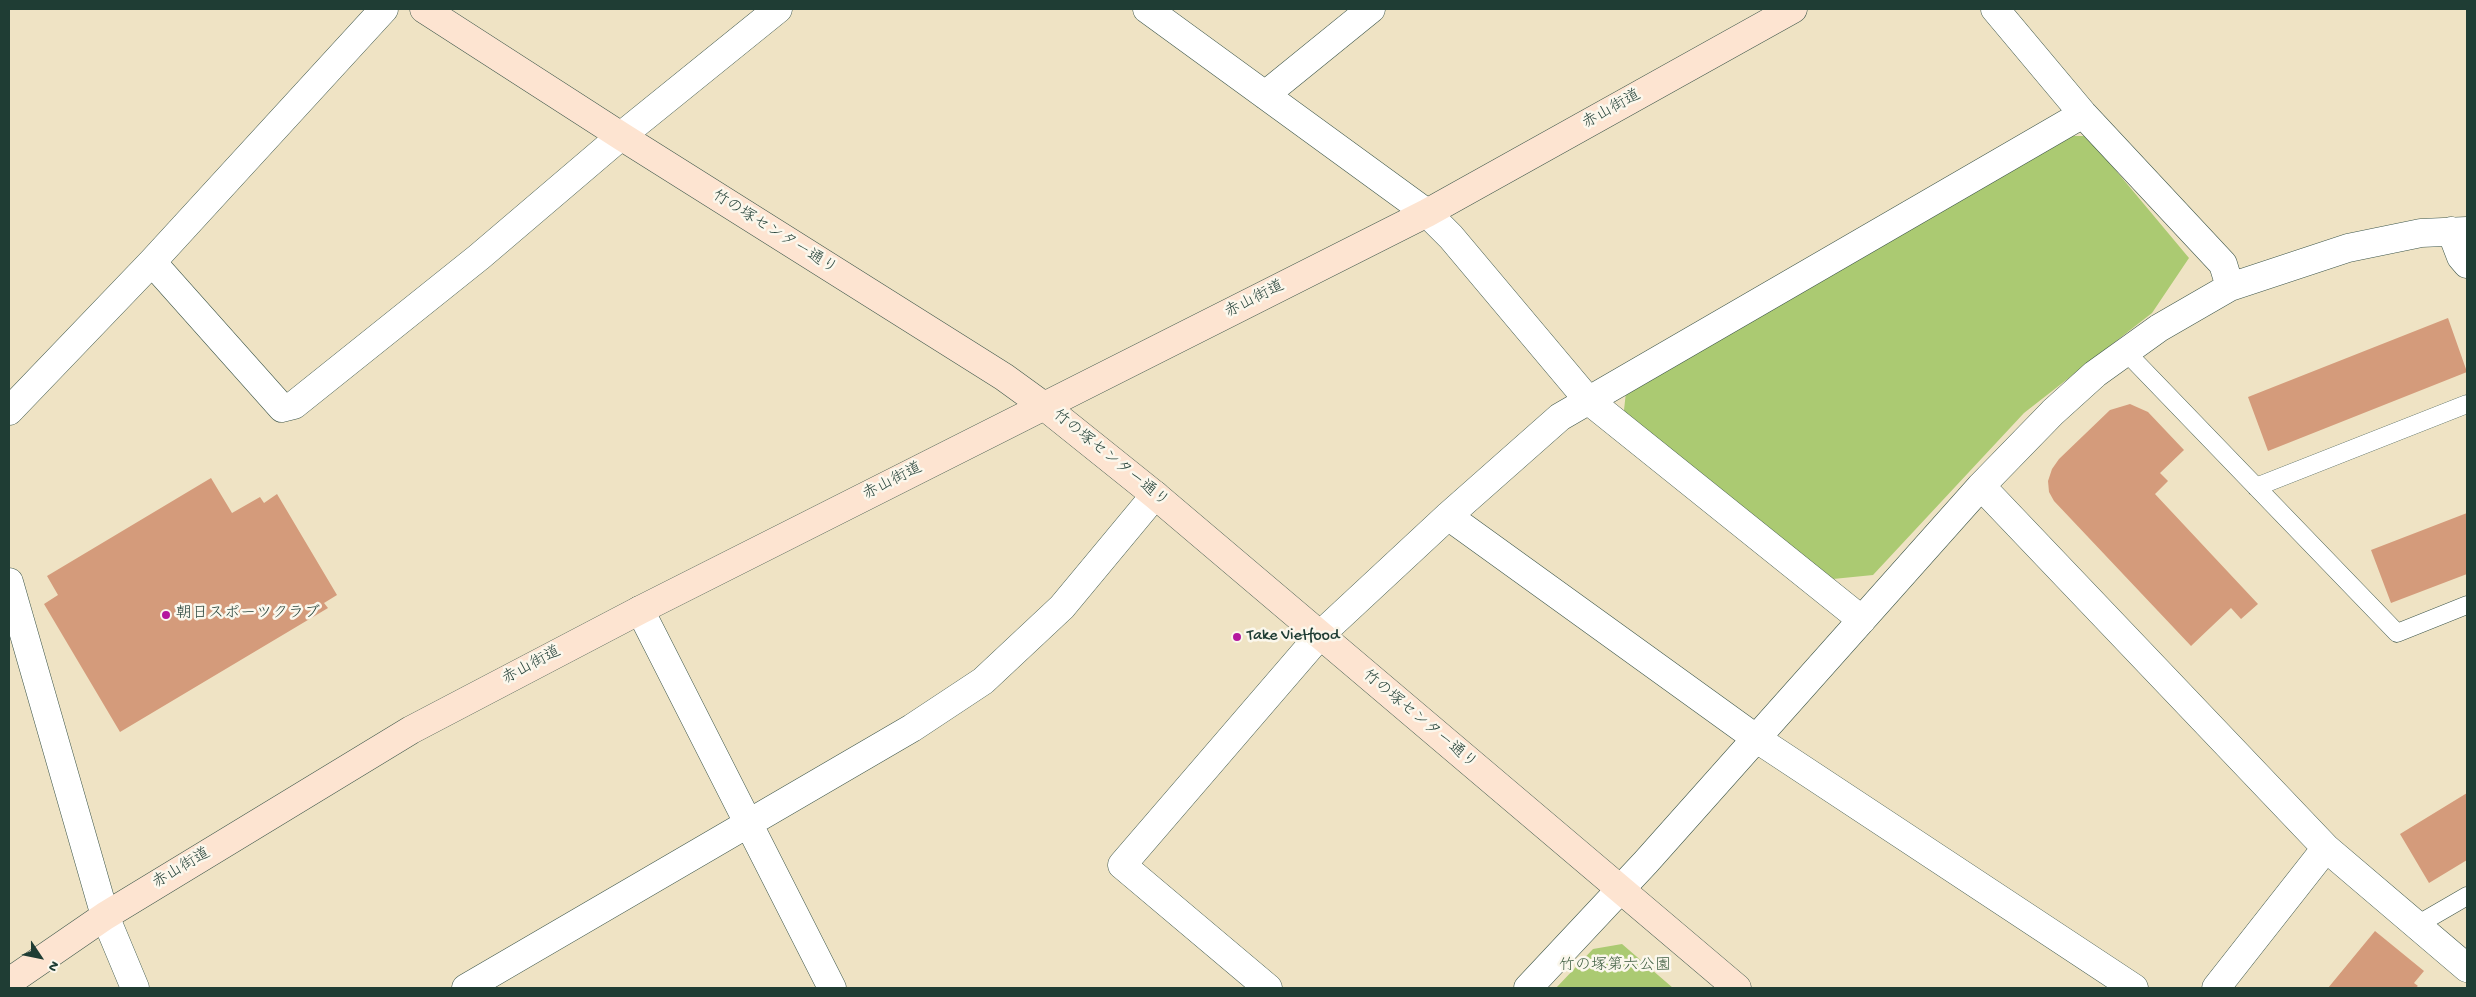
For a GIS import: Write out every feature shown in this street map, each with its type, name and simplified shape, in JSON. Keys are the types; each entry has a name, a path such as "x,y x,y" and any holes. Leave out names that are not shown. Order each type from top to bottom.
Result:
{"street":[{"path":"9,411 152,262 384,9"},
{"name":"竹の塚センター通り","path":"424,9 621,136 1004,377 1044,406 1155,495 1737,988"},
{"path":"152,262 282,408 294,405 479,257 621,136 778,9"},
{"path":"1147,9 1427,213 1451,236 1588,400 1862,620"},
{"path":"1265,95 1371,9"},
{"name":"赤山街道","path":"9,982 105,916 411,730 640,610 1427,213 1792,9"},
{"path":"1994,9 2083,114 2223,264 2230,288"},
{"path":"1268,988 1122,865 1320,635 1448,516 1560,416 2083,114"},
{"path":"1528,988 1757,739 1981,486 2053,412 2095,374 2159,328 2230,288 2348,248 2421,233 2459,231 2462,257 2467,264"},
{"path":"1981,486 2326,848 2467,968"},
{"path":"466,988 912,728 983,681 1062,607 1155,495"},
{"path":"1448,516 1757,739 2134,988"},
{"path":"9,582 105,916 135,988"},
{"path":"640,610 832,988"},
{"path":"2216,988 2326,848"}],"lane":[{"path":"2126,352 2397,633 2467,605"},
{"path":"2256,487 2467,404"},
{"path":"2418,926 2467,896"}],"green space":[{"path":"2068,136 2087,136 2189,258 2152,313 2024,413 1873,575 1833,579 1623,419 1626,392"},
{"name":"竹の塚第六公園","path":"1622,944 1673,988 1556,988 1593,949"}],"building":[{"path":"2448,318 2467,372 2268,451 2248,397"},
{"path":"2130,404 2148,412 2184,450 2160,473 2168,481 2155,494 2258,604 2241,619 2231,608 2191,646 2054,501 2049,492 2048,481 2052,469 2059,459 2110,410"},
{"path":"211,478 232,513 260,497 264,503 277,494 337,595 324,603 328,608 120,732 44,604 58,595 47,576"},
{"path":"2467,513 2467,574 2391,603 2371,550"},
{"path":"2467,793 2467,860 2429,883 2400,834"},
{"path":"2375,931 2424,971 2414,983 2418,986 2415,988 2328,988"}],"place":[{"name":"朝日スポーツクラブ","path":"166,615"},
{"name":"Take Vietfood","path":"1237,637"}]}
